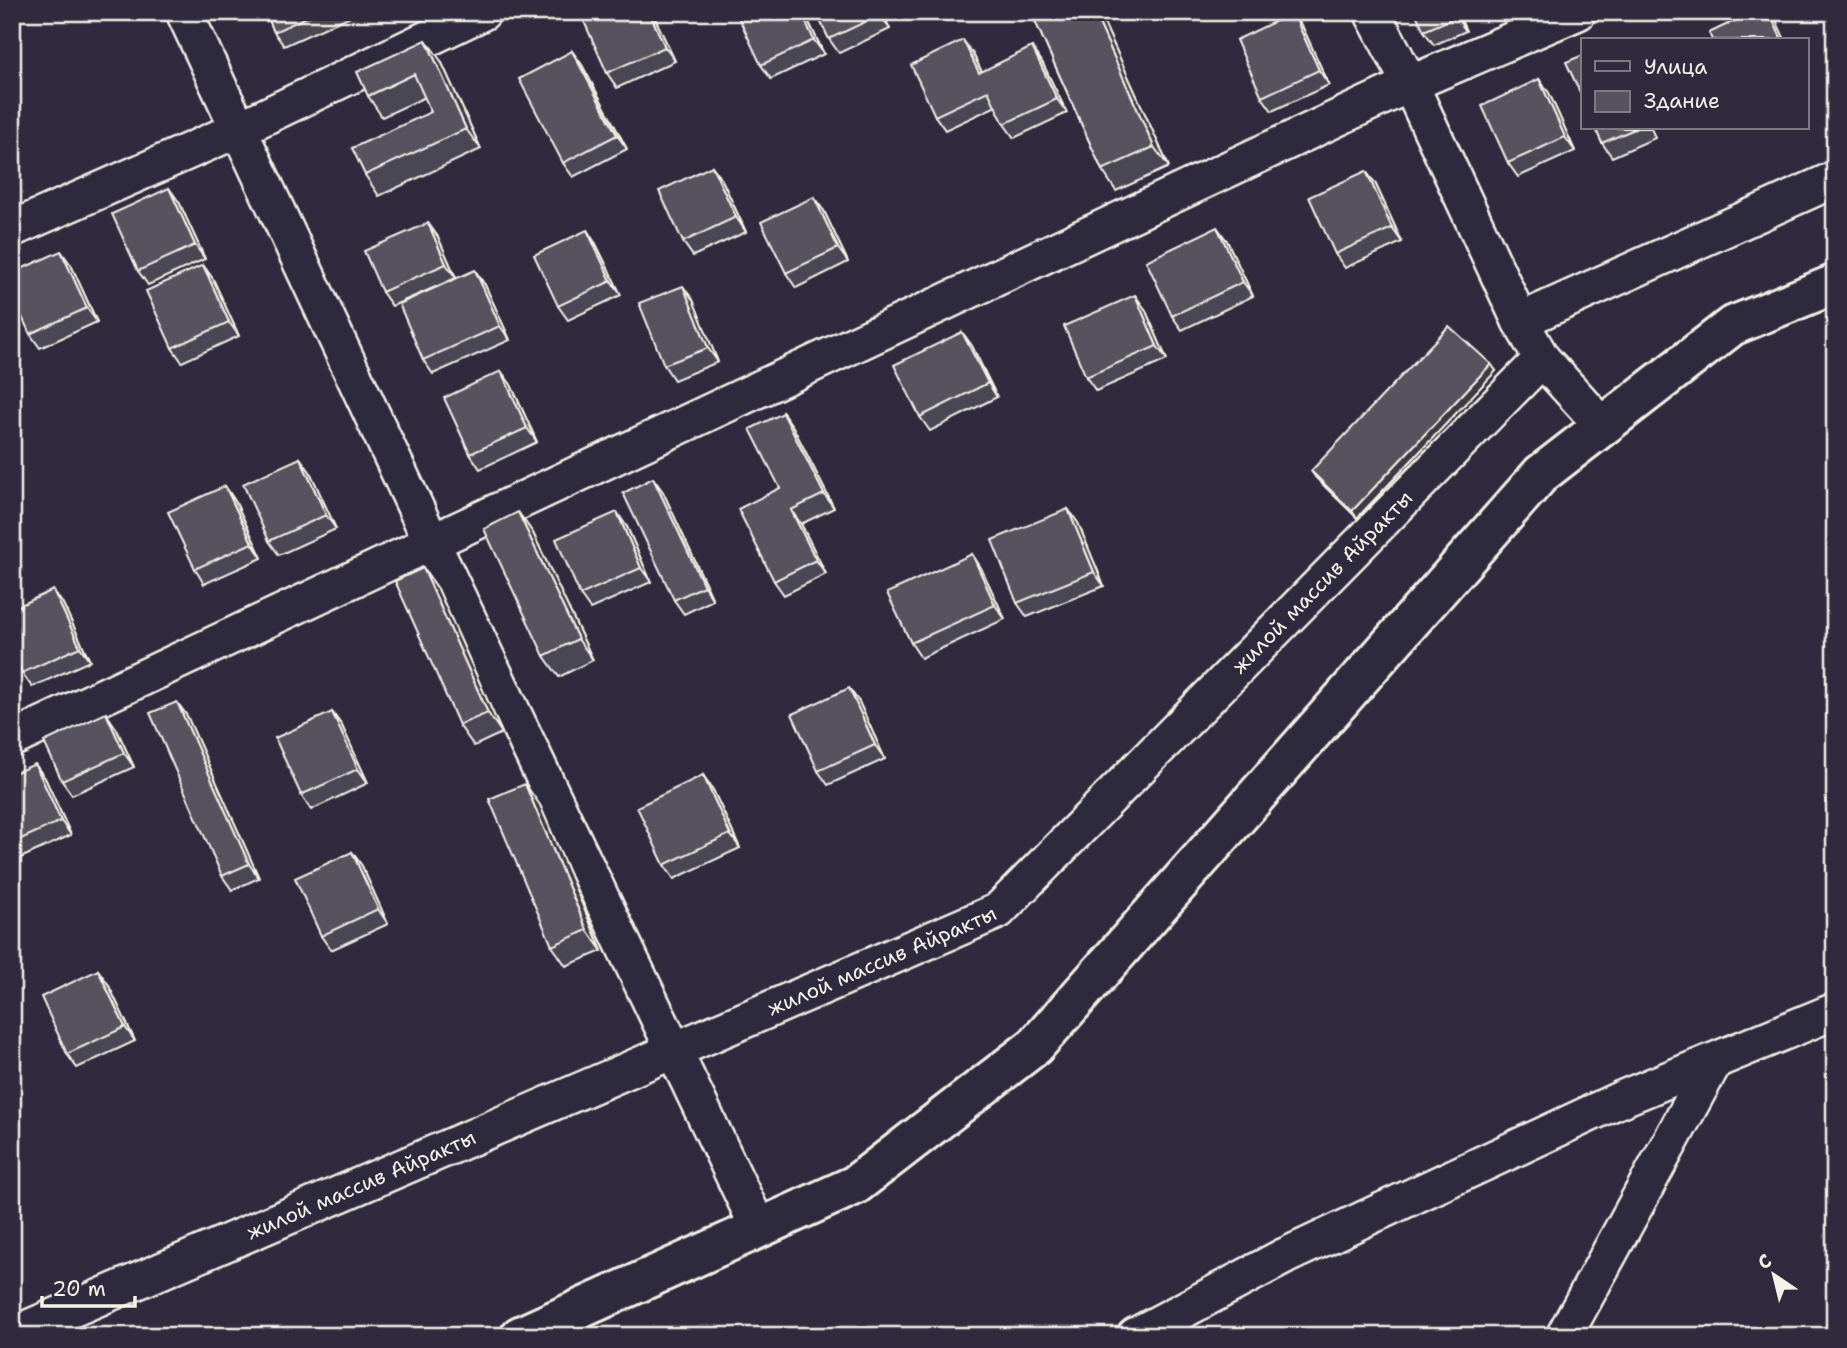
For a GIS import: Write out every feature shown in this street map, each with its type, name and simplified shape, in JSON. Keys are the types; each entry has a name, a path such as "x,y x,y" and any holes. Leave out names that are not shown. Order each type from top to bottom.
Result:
{"main road":[{"path":"520,1336 855,1185 1035,1046 1541,474 1732,326 1835,284"}],"street":[{"path":"184,12 432,544 759,1229"},
{"path":"12,229 239,129 483,12"},
{"path":"1372,12 1410,84 1520,321 1542,359 1603,426"},
{"path":"12,739 1410,84 1578,12"},
{"path":"1520,321 1835,179"},
{"name":"жилой массив Айракты","path":"12,1335 998,911 1542,359"},
{"path":"1135,1336 1285,1256 1621,1099 1835,1011"},
{"path":"1564,1336 1714,1062"}],"building":[{"path":"266,12 318,12 274,32"},
{"path":"591,12 649,12 665,47 607,73 582,17"},
{"path":"801,12 814,40 761,65 737,14"},
{"path":"816,12 879,12 880,15 829,39"},
{"path":"1031,12 1094,12 1154,147 1102,170"},
{"path":"1415,12 1454,12 1456,17 1424,31"},
{"path":"1753,12 1769,12 1781,38 1711,38 1709,33"},
{"path":"1825,12 1835,12 1835,34"},
{"path":"1293,13 1319,70 1262,97 1236,40"},
{"path":"426,40 466,129 365,175 352,148 431,112 414,74 368,96 357,72"},
{"path":"963,40 979,73 1032,47 1057,99 1004,124 988,91 935,116 911,65"},
{"path":"572,51 617,135 563,163 519,79"},
{"path":"1581,56 1581,95 1566,62"},
{"path":"1539,79 1565,137 1508,163 1482,106"},
{"path":"1596,130 1632,130 1602,143"},
{"path":"712,166 736,217 683,242 659,191"},
{"path":"1366,171 1392,228 1335,254 1309,197"},
{"path":"169,188 195,245 138,271 112,214"},
{"path":"814,197 838,248 786,273 761,222"},
{"path":"428,223 446,264 382,292 364,251"},
{"path":"1217,227 1243,282 1172,316 1146,261"},
{"path":"587,230 611,281 558,306 534,255"},
{"path":"61,251 87,308 30,334 12,296 12,273"},
{"path":"203,265 229,322 172,348 146,291"},
{"path":"475,270 500,326 423,360 399,304"},
{"path":"683,286 708,348 664,365 639,303"},
{"path":"1135,295 1157,346 1086,377 1064,326"},
{"path":"1449,326 1491,364 1352,511 1311,471"},
{"path":"962,332 988,383 920,417 894,365"},
{"path":"501,371 527,428 470,454 444,398"},
{"path":"783,413 824,494 791,510 816,560 774,581 738,509 780,488 750,429"},
{"path":"300,458 326,515 269,541 243,484"},
{"path":"653,478 704,586 674,600 623,493"},
{"path":"225,486 252,543 195,569 168,512"},
{"path":"1068,509 1094,572 1017,603 992,540"},
{"path":"518,512 578,639 544,656 484,529"},
{"path":"617,512 641,568 580,595 556,539"},
{"path":"972,554 995,605 911,643 887,593"},
{"path":"423,568 488,713 459,725 395,581"},
{"path":"53,590 80,647 22,673 12,651 12,609"},
{"path":"849,688 875,745 818,771 792,714"},
{"path":"177,702 249,864 222,876 150,713"},
{"path":"332,712 358,769 301,795 275,738"},
{"path":"106,713 124,753 62,781 44,742"},
{"path":"35,764 61,821 12,843 12,774"},
{"path":"703,775 730,834 664,865 637,807"},
{"path":"525,784 587,930 552,946 489,799"},
{"path":"352,852 378,909 321,936 295,878"},
{"path":"98,970 125,1027 67,1054 41,997"},
{"path":"1427,1328 1441,1336 1422,1336"}]}
